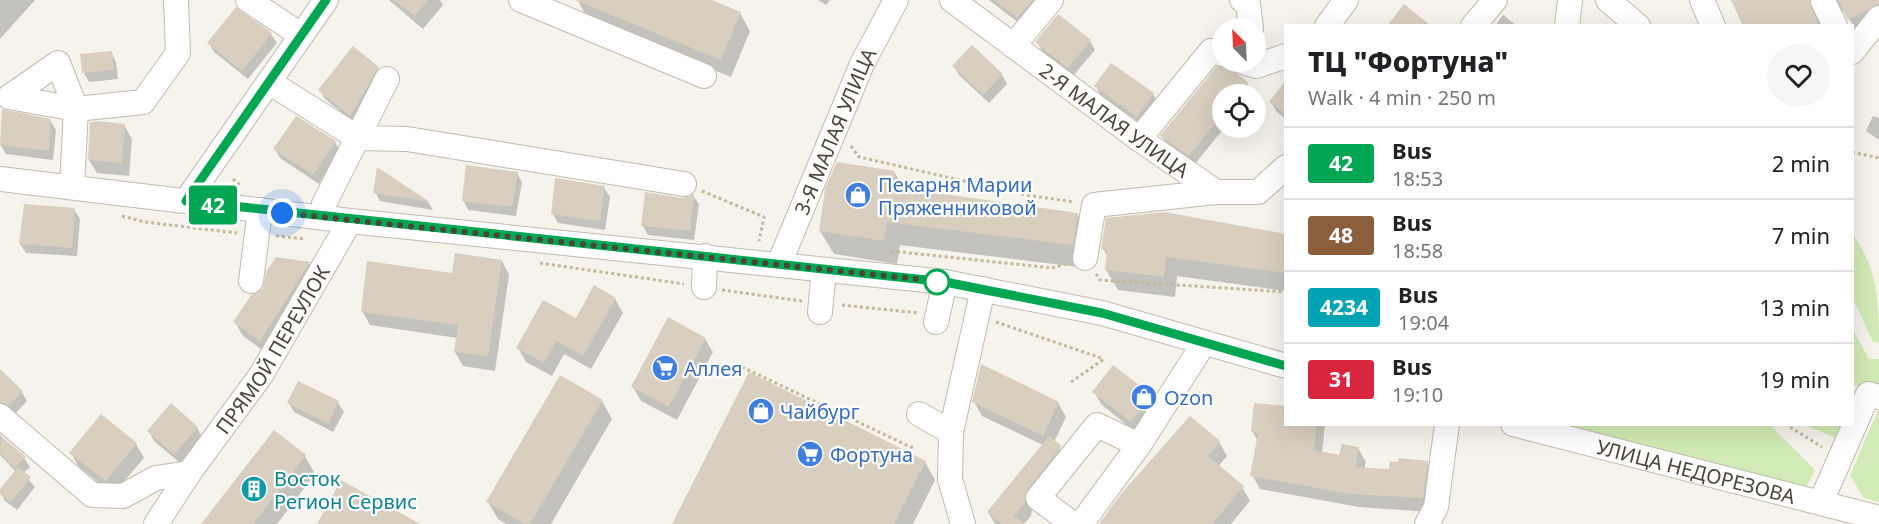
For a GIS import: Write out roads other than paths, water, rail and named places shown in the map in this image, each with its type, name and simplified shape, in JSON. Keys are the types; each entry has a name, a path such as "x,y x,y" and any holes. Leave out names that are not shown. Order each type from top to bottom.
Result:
{"street":[{"path":"72,186 76,109 143,102 178,53 176,0"},
{"path":"248,0 301,35"},
{"path":"186,201 326,0"},
{"path":"521,0 704,76"},
{"name":"3-Я МАЛАЯ УЛИЦА","path":"779,264 862,64 896,0"},
{"name":"2-Я МАЛАЯ УЛИЦА","path":"952,0 1139,139 1216,192"},
{"path":"1013,46 1051,0"},
{"path":"1242,0 1248,4 1250,18"},
{"path":"1328,24 1346,0"},
{"path":"1475,24 1495,0"},
{"path":"1567,24 1571,0"},
{"path":"1608,0 1636,24"},
{"path":"1702,0 1712,24"},
{"path":"1823,1 1834,24"},
{"path":"1854,49 1879,18"},
{"path":"1139,139 1212,51"},
{"path":"1266,60 1284,56"},
{"path":"324,204 387,79"},
{"path":"269,82 358,138 407,139 684,184"},
{"path":"1085,258 1094,206 1216,192 1258,192 1284,169"},
{"path":"0,179 350,221 945,282 1102,313 1284,366"},
{"path":"251,281 260,210"},
{"name":"ПРЯМОЙ ПЕРЕУЛОК","path":"156,524 189,473 261,375 350,221"},
{"path":"705,256 708,288"},
{"path":"823,306 824,270"},
{"path":"932,318 945,282"},
{"path":"963,524 950,479 951,432 983,289"},
{"path":"1081,524 1139,445 1204,343"},
{"path":"1249,357 1284,355"},
{"path":"1821,502 1868,394 1879,397"},
{"path":"919,414 951,432"},
{"path":"0,416 92,495 123,496 156,478 189,473"},
{"path":"1073,524 1038,498 1097,425 1139,445"},
{"path":"1427,524 1437,507 1447,426"},
{"name":"УЛИЦА НЕДОРЕЗОВА","path":"1538,428 1879,518"}],"place":[{"name":"Пекарня Марии Пряженниковой","path":"858,195"},
{"name":"Аллея","path":"665,368"},
{"name":"Ozon","path":"1144,397"},
{"name":"Чайбург","path":"761,411"},
{"name":"Фортуна","path":"810,454"},
{"name":"Восток Регион Сервис","path":"254,489"}]}
